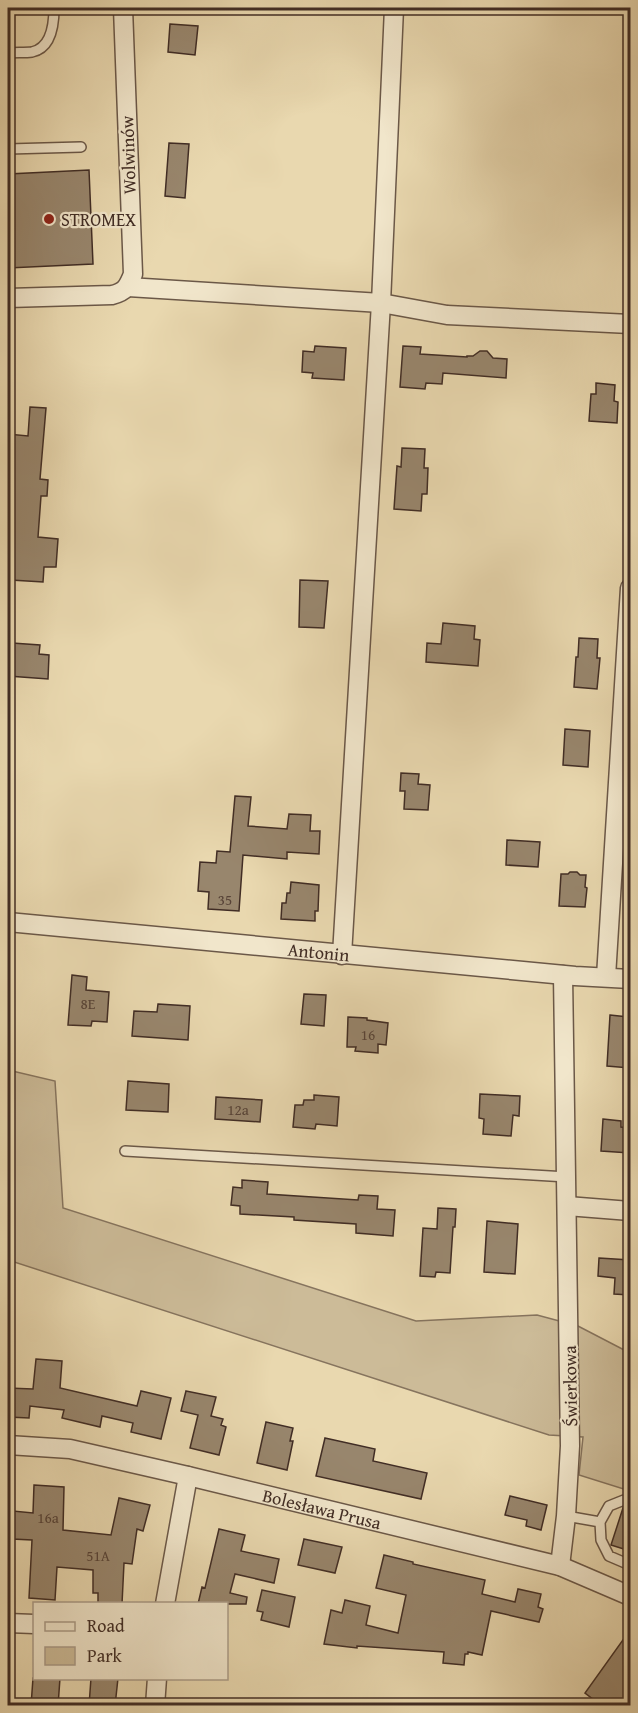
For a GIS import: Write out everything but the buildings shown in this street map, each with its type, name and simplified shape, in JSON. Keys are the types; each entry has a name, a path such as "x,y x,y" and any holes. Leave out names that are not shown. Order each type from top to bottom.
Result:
{"street":[{"name":"Wolwinów","path":"123,8 133,274 128,287"},
{"path":"342,955 381,303 394,8"},
{"path":"8,298 112,295 121,293 128,287 381,303 447,315 630,324"},
{"path":"606,977 630,588"},
{"name":"Antonin","path":"8,922 342,955 630,979"},
{"name":"Świerkowa","path":"560,1566 566,1516 570,1446 563,975"},
{"path":"567,1206 630,1211"},
{"name":"Bolesława Prusa","path":"8,1445 70,1449 560,1566 630,1596"},
{"path":"165,1602 188,1476"},
{"path":"8,1623 33,1624"},
{"path":"155,1706 157,1680"}],"lane":[{"path":"8,53 34,52 46,44 54,24 54,8"},
{"path":"8,149 81,147"},
{"path":"125,1151 567,1177"},
{"path":"630,1502 624,1500 609,1506 600,1522 601,1540 609,1556 630,1564"},
{"path":"566,1516 600,1522"}],"green space":[{"path":"8,1070 55,1081 63,1208 416,1321 537,1315 578,1326 630,1353 630,1491 579,1475 583,1437 549,1435 8,1260"}],"place":[{"name":"STROMEX","path":"49,219"}]}
